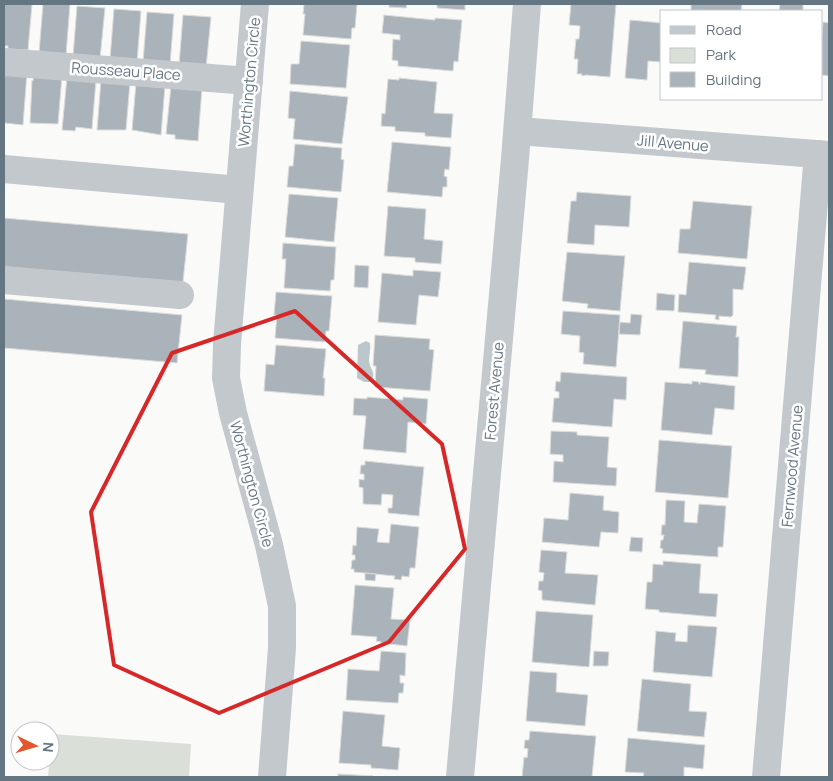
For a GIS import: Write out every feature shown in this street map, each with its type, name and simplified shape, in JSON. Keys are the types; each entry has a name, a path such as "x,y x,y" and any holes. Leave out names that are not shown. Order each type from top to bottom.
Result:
{"street":[{"name":"Worthington Circle","path":"255,4 227,344 226,378 269,545 282,606 282,648 272,777"},
{"name":"Forest Avenue","path":"460,777 518,131 527,4"},
{"name":"Rousseau Place","path":"4,62 249,81"},
{"name":"Jill Avenue","path":"518,131 824,154"},
{"name":"Fernwood Avenue","path":"766,777 824,154"},
{"path":"4,170 240,190"},
{"path":"4,280 180,295"}],"highlighted area":[{"path":"295,311 442,444 465,549 389,642 219,713 114,665 91,512 172,353"}],"green space":[{"path":"60,735 191,744 189,777 48,777 49,771 60,771"}],"shaded area":[{"path":"366,341 370,343 369,361 373,371 371,382 364,382 357,378 358,345"}],"building":[{"path":"4,4 32,4 28,50 8,49 8,46 4,46"},
{"path":"43,4 70,4 66,55 39,53"},
{"path":"304,4 357,4 355,28 352,28 351,39 303,35"},
{"path":"389,4 407,4 406,8 389,7"},
{"path":"437,4 465,4 465,10 437,8"},
{"path":"571,4 616,4 610,77 582,76 582,74 577,74 578,59 574,59 576,39 579,39 580,26 569,25"},
{"path":"691,4 742,4 741,10 691,10"},
{"path":"780,4 803,4 803,10 779,10"},
{"path":"77,6 105,8 100,59 73,56"},
{"path":"114,9 141,11 137,62 110,59"},
{"path":"147,12 174,14 170,65 143,62"},
{"path":"183,15 211,17 206,68 179,65"},
{"path":"384,15 435,20 435,18 462,20 458,62 454,61 453,71 398,66 398,61 392,60 393,39 400,40 400,35 382,33"},
{"path":"630,20 660,23 660,62 648,61 647,80 625,78"},
{"path":"823,22 829,23 829,76 823,75"},
{"path":"301,41 350,45 346,88 290,84 291,64 299,64"},
{"path":"4,71 27,73 23,125 4,123"},
{"path":"34,74 62,76 58,124 30,123 32,80"},
{"path":"67,77 96,80 92,129 76,127 75,131 62,130"},
{"path":"399,78 437,82 434,113 453,114 451,138 425,136 425,133 395,131 395,127 381,126 382,113 385,114 388,79 399,80"},
{"path":"101,80 130,82 126,130 97,130"},
{"path":"136,83 165,86 161,135 132,130"},
{"path":"171,86 202,88 198,141 175,139 175,135 166,134"},
{"path":"290,91 348,97 342,144 293,139 295,119 288,118"},
{"path":"392,142 451,147 449,170 445,169 444,176 447,177 447,187 443,187 442,197 387,192"},
{"path":"295,144 342,148 341,159 344,160 341,192 287,187 289,166 293,166"},
{"path":"577,192 631,196 629,227 595,225 594,245 567,243 571,201 576,201"},
{"path":"289,194 338,198 334,242 285,237"},
{"path":"693,201 752,206 747,259 678,253 680,229 690,229"},
{"path":"388,206 426,209 424,239 443,241 441,264 415,262 415,258 384,256"},
{"path":"4,218 188,234 183,282 4,267"},
{"path":"283,243 336,247 334,280 331,280 330,291 284,288 286,259 282,259"},
{"path":"567,252 625,256 620,311 587,308 588,304 562,301"},
{"path":"689,262 746,267 743,290 733,289 733,315 731,317 719,316 719,320 715,319 716,315 678,312 679,294 686,295"},
{"path":"355,265 369,266 368,288 354,287"},
{"path":"413,270 441,272 438,297 419,295 416,325 378,322 382,273 413,276"},
{"path":"276,292 332,296 329,331 326,331 325,342 275,338"},
{"path":"657,293 675,295 674,311 656,310"},
{"path":"4,299 182,315 177,363 4,348"},
{"path":"563,311 620,315 616,367 583,364 584,353 579,352 580,336 561,334"},
{"path":"631,314 642,315 640,335 619,334 620,322 630,323"},
{"path":"683,321 737,326 736,337 739,337 738,377 705,374 706,370 679,368"},
{"path":"375,335 430,339 429,349 434,350 430,391 375,387 376,366 373,366"},
{"path":"276,345 326,349 323,378 325,378 324,396 264,391 266,364 274,365"},
{"path":"561,372 627,377 626,400 614,399 612,427 552,422 554,398 559,398 559,392 555,391 556,381 560,382"},
{"path":"692,381 699,382 699,384 700,382 735,386 734,410 715,408 712,435 661,430 665,382 692,384"},
{"path":"367,397 403,400 403,397 428,399 426,424 408,422 406,453 363,449 366,416 353,415 354,398 367,399"},
{"path":"551,431 577,432 577,435 609,437 607,467 617,468 616,486 553,482 554,461 563,462 563,455 550,454"},
{"path":"659,440 732,446 728,498 655,492"},
{"path":"365,461 424,467 419,516 388,513 388,508 392,508 393,495 382,494 381,505 363,504 363,488 359,487 359,479 364,480 364,474 360,474 361,465 365,465"},
{"path":"570,493 604,496 603,510 619,512 618,533 601,532 599,547 542,542 544,518 568,520"},
{"path":"666,500 685,501 684,522 697,523 699,504 726,506 723,547 718,547 718,557 662,553 663,549 660,548 664,535 661,535 662,525 665,525"},
{"path":"391,524 419,527 415,568 410,568 409,577 402,576 401,580 394,579 395,576 354,572 354,569 351,569 352,560 355,560 355,555 352,555 353,545 356,546 357,527 379,529 377,542 389,543"},
{"path":"631,537 643,538 642,552 629,551"},
{"path":"541,550 567,552 565,573 598,575 595,605 542,600 542,591 538,590 539,581 543,581 544,573 539,572"},
{"path":"663,561 701,564 699,593 718,594 716,617 645,609 647,582 652,582 653,564 663,565"},
{"path":"365,573 376,574 375,581 365,580"},
{"path":"355,585 394,588 391,619 410,620 407,646 381,643 376,641 377,637 351,635"},
{"path":"536,611 593,615 589,667 532,662"},
{"path":"688,625 717,627 712,677 653,672 656,631 676,633 675,641 687,642"},
{"path":"381,651 406,653 405,676 400,675 400,683 404,683 403,693 399,693 398,703 346,700 348,669 379,671"},
{"path":"594,651 609,652 608,666 593,666"},
{"path":"530,671 557,673 556,692 588,695 585,726 526,721"},
{"path":"642,679 691,684 689,711 707,712 704,737 637,731"},
{"path":"343,711 385,715 382,746 400,748 398,770 371,768 371,765 339,763"},
{"path":"530,731 596,736 592,777 522,777 524,757 527,758 528,749 524,748 525,740 529,740"},
{"path":"628,738 705,745 703,769 684,767 684,777 643,777 644,773 625,772"},
{"path":"338,774 373,776 338,777"}]}
